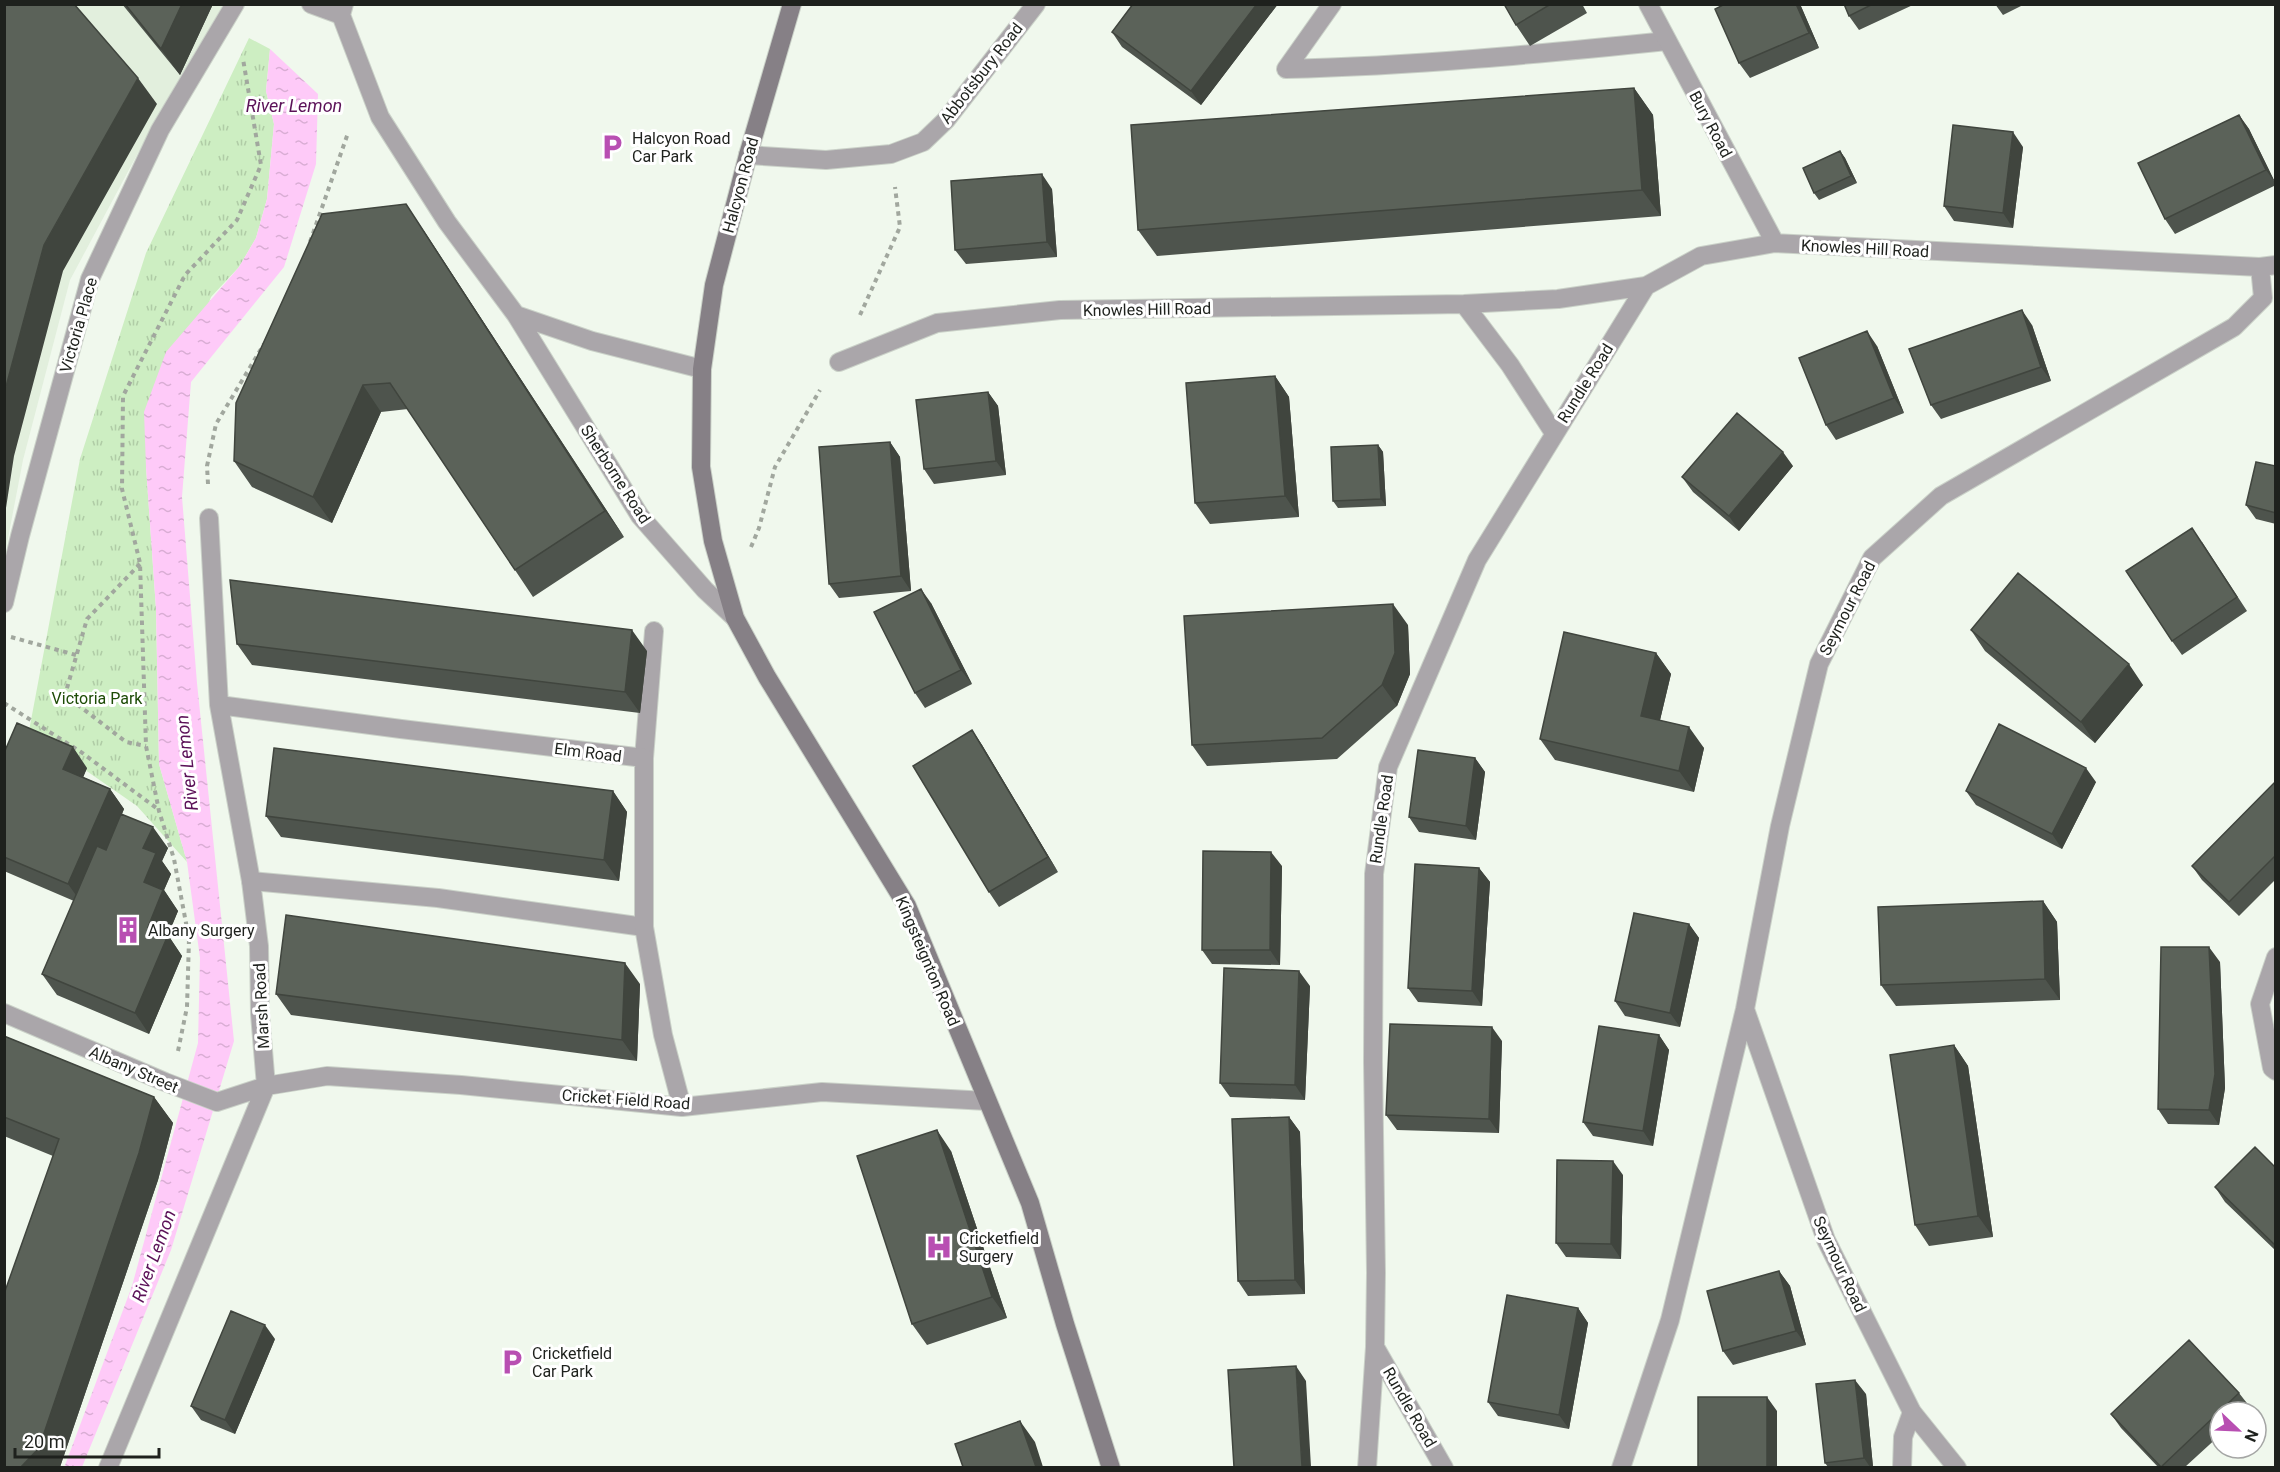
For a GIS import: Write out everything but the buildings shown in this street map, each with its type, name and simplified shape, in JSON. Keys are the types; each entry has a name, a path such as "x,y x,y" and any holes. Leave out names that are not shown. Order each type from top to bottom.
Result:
{"main road":[{"name":"Halcyon Road","path":"702,369 714,285 748,154 792,4"},
{"name":"Kingsteignton Road","path":"702,369 701,467 713,540 735,618 767,677 907,906 1030,1203 1065,1324 1111,1467"}],"street":[{"name":"Victoria Place","path":"4,603 90,279 160,130 235,4"},
{"path":"311,4 342,10"},
{"name":"Abbotsbury Road","path":"748,154 826,160 891,154 923,142 946,120 1036,4"},
{"path":"1332,4 1286,69 1335,68 1548,53 1667,40"},
{"name":"Bury Road","path":"1648,4 1775,243"},
{"name":"Sherborne Road","path":"342,10 380,117 447,222 516,315 640,516 705,590 735,618"},
{"name":"Knowles Hill Road","path":"839,362 937,323 1060,310 1464,304 1558,298 1646,286 1701,256 1775,243 2268,266"},
{"name":"Seymour Road","path":"1621,1467 1670,1320 1745,1009 1780,826 1819,664 1872,558 1941,496 2234,327 2263,298 2268,266"},
{"name":"Rundle Road","path":"1366,1467 1375,1347 1376,1273 1373,1062 1374,874 1388,767 1478,560 1646,286"},
{"path":"1464,304 1510,365 1554,433"},
{"path":"516,315 592,340 702,369"},
{"name":"Marsh Road","path":"108,1467 266,1086 260,1014 259,946 251,881 219,705 209,518"},
{"path":"644,759 654,631"},
{"name":"Elm Road","path":"219,705 644,759 644,927 663,1035 682,1107"},
{"path":"251,881 438,898 644,927"},
{"path":"2276,957 2260,1004 2272,1068 2276,1071"},
{"name":"Seymour Road","path":"1745,1009 1826,1240 1912,1412 1957,1467"},
{"name":"Albany Street","path":"4,1013 217,1102 266,1086"},
{"name":"Cricket Field Road","path":"266,1086 327,1076 461,1084 682,1107 822,1092 987,1101"},
{"name":"Rundle Road","path":"1375,1347 1444,1467"},
{"path":"1902,1467 1903,1437 1912,1412"}],"path":[{"path":"307,250 349,131"},
{"path":"724,579 750,550 759,528 775,467 812,401 839,362 900,227 891,154"},
{"path":"209,518 207,466 216,424 270,334"},
{"path":"140,564 87,619 65,695 126,742 146,746"},
{"path":"4,636 76,655"},
{"path":"4,703 81,752 159,811"}],"shaded area":[{"path":"5,5 223,5 154,123 70,280 23,460 5,554"}],"green space":[{"name":"Victoria Park","path":"249,38 270,49 266,91 274,124 267,199 256,238 239,267 211,297 146,467 156,609 159,764 187,862 137,806 29,731 80,459 146,253"}],"water":[{"name":"River Lemon","path":"270,49 318,94 316,164 284,267 191,382 182,497 197,683 234,1041 171,1250 82,1467 64,1468 132,1286 198,1043 200,958 187,862 159,764 156,609 144,412 166,352 239,267 256,238 267,199 274,124 266,91"}],"place":[{"name":"Halcyon Road Car Park","path":"612,147"},
{"name":"Albany Surgery","path":"128,930"},
{"name":"Cricketfield Surgery","path":"939,1247"},
{"name":"Cricketfield Car Park","path":"512,1362"}]}
